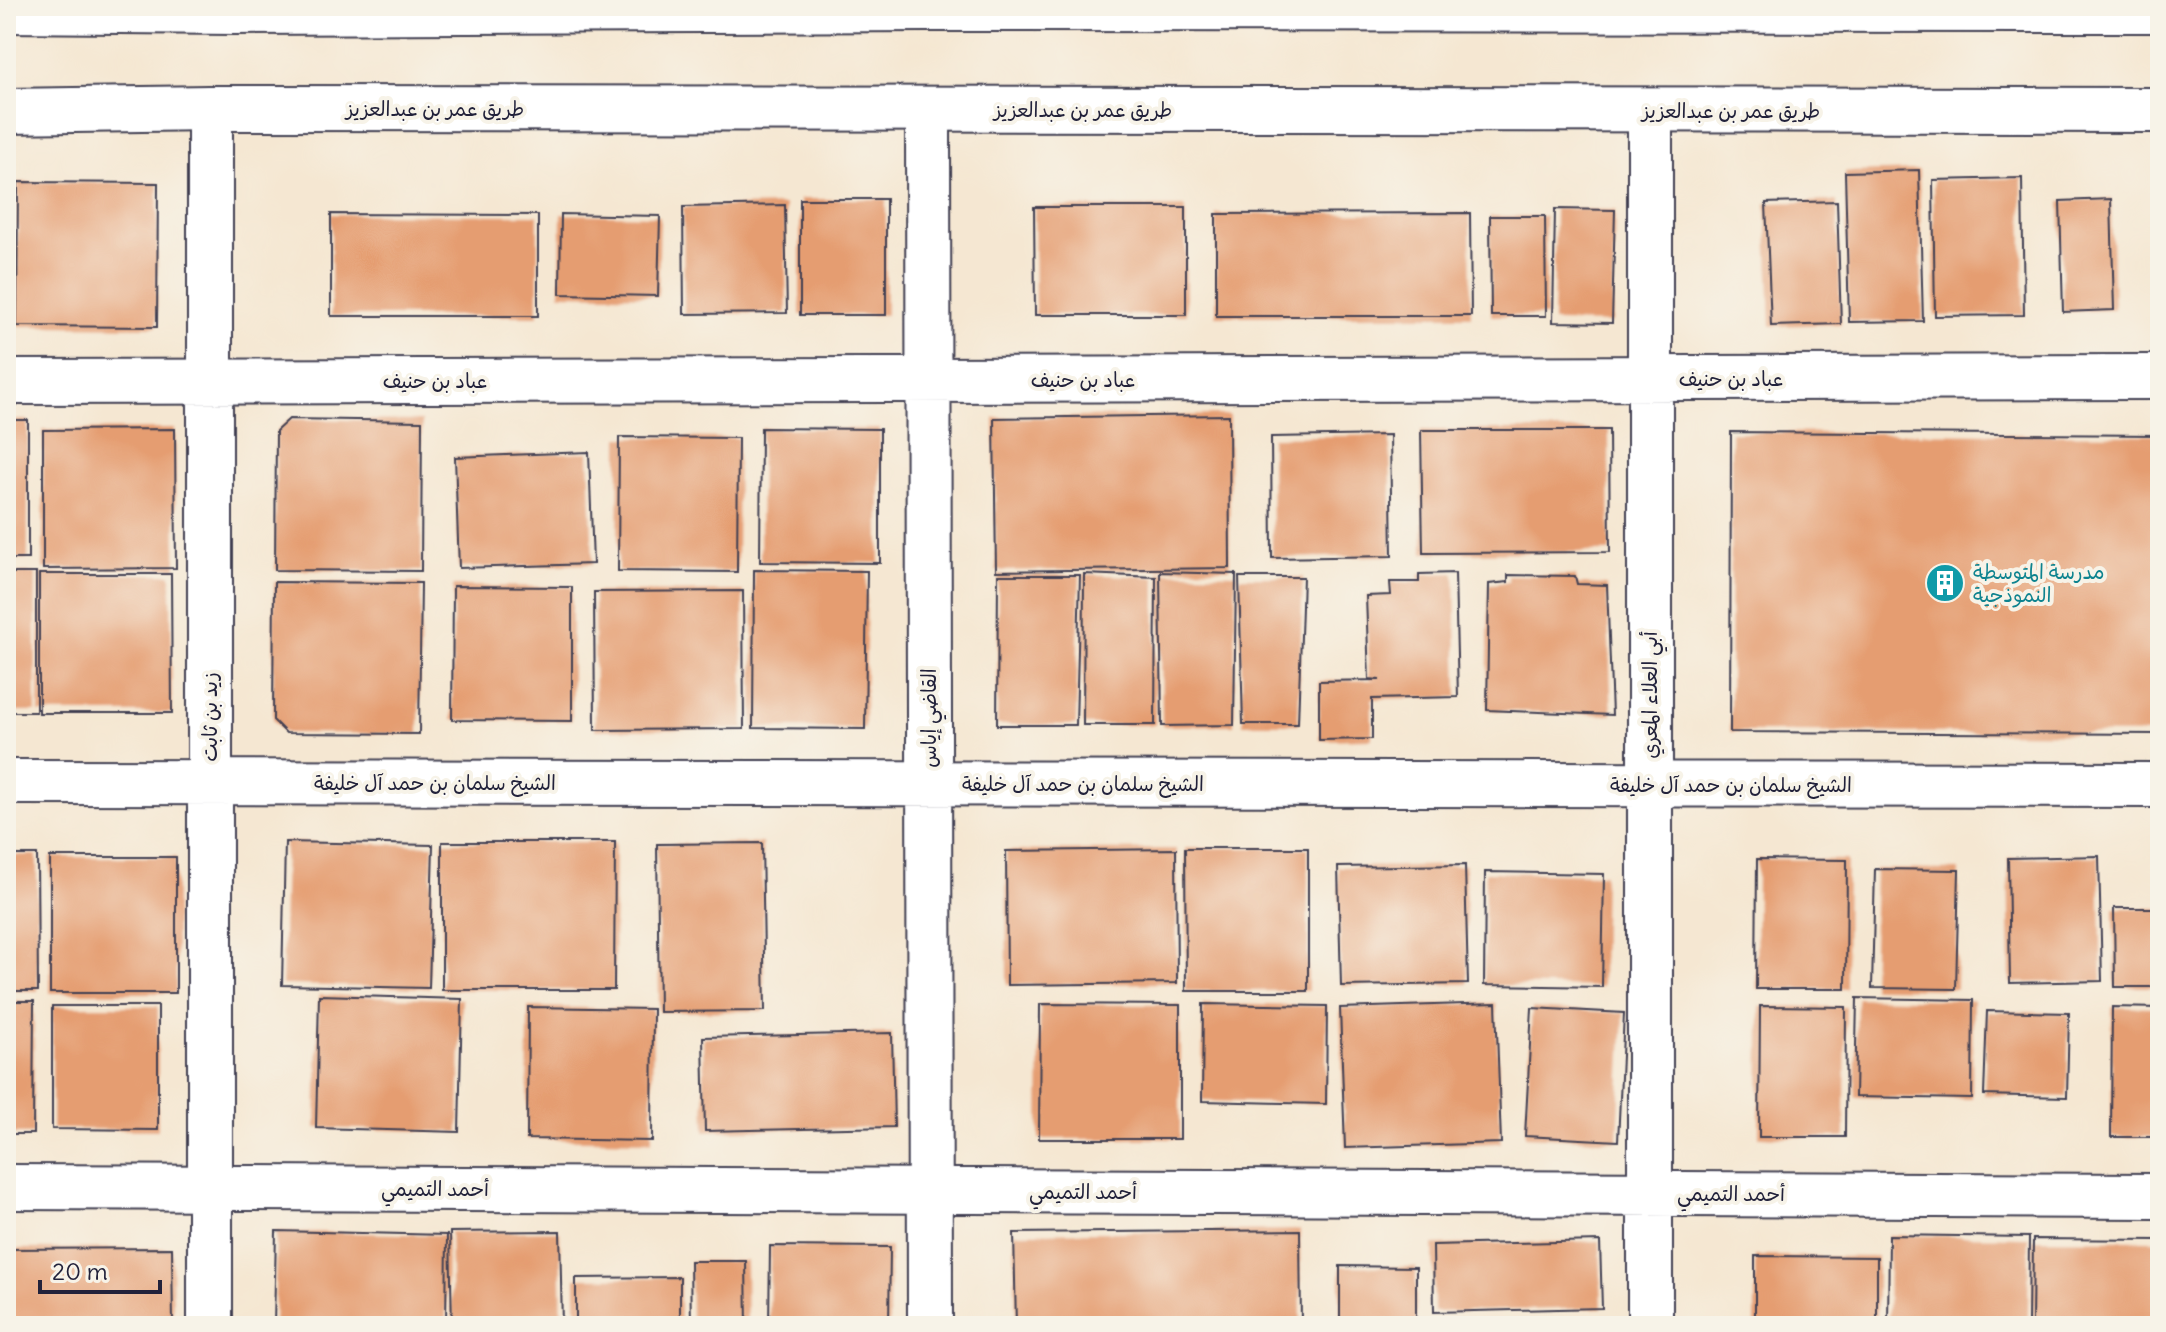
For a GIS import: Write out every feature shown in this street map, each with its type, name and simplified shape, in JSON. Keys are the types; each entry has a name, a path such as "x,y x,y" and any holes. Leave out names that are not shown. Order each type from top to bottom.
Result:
{"street":[{"path":"6,10 1305,7 2160,10"},
{"name":"طريق عمر بن عبدالعزيز","path":"6,111 210,108 2160,110"},
{"name":"زيد بن ثابت","path":"210,108 210,1326"},
{"name":"القاضي إياس","path":"928,110 930,1326"},
{"name":"أبي العلاء المعري","path":"1650,111 1650,1326"},
{"name":"عباد بن حنيف","path":"6,382 2160,377"},
{"name":"الشيخ سلمان بن حمد آل خليفة","path":"6,782 2160,785"},
{"name":"أحمد التميمي","path":"6,1187 2160,1196"}],"building":[{"path":"1919,170 1923,321 1849,322 1845,172"},
{"path":"2022,178 2024,315 1935,316 1933,180"},
{"path":"18,182 158,183 157,327 17,326"},
{"path":"800,199 886,199 886,315 800,315"},
{"path":"2111,199 2114,310 2063,312 2060,201"},
{"path":"1837,201 1841,324 1771,326 1766,203"},
{"path":"785,205 787,313 684,314 683,207"},
{"path":"1034,207 1186,207 1186,315 1035,315"},
{"path":"1555,209 1615,210 1612,323 1553,322"},
{"path":"1470,213 1471,316 1216,316 1216,214"},
{"path":"331,214 538,215 538,316 331,316"},
{"path":"561,214 660,216 658,296 560,294"},
{"path":"1490,216 1545,216 1546,316 1491,316"},
{"path":"1229,415 1230,568 996,571 994,418"},
{"path":"289,419 422,421 421,571 275,570 276,431"},
{"path":"6,420 28,420 28,559 6,559"},
{"path":"761,428 880,429 880,563 760,562"},
{"path":"175,429 176,568 43,569 43,430"},
{"path":"1421,430 1609,430 1610,552 1423,553"},
{"name":"مدرسة المتوسطة النموذجية","path":"1731,432 2160,435 2160,734 1730,732"},
{"path":"1390,435 1392,556 1272,558 1271,437"},
{"path":"619,437 738,438 737,572 618,571"},
{"path":"589,452 593,564 459,568 455,457"},
{"path":"754,570 867,571 865,729 753,728"},
{"path":"1160,572 1236,574 1234,725 1162,726"},
{"path":"6,573 36,573 36,712 6,712"},
{"path":"1455,573 1458,697 1372,699 1372,739 1319,740 1319,681 1380,680 1369,679 1366,596 1391,595 1390,582 1419,582 1419,574"},
{"path":"39,574 171,574 172,713 39,713"},
{"path":"1084,574 1156,577 1155,725 1083,725"},
{"path":"998,575 1080,575 1076,725 997,725"},
{"path":"1508,575 1575,576 1577,584 1607,585 1612,715 1487,710 1489,584 1508,582"},
{"path":"1239,577 1303,577 1298,724 1243,724"},
{"path":"274,582 421,583 419,734 286,733 273,720"},
{"path":"453,586 572,587 572,721 452,720"},
{"path":"743,591 744,729 595,730 594,592"},
{"path":"285,842 433,845 429,988 282,985"},
{"path":"442,842 615,842 614,990 442,990"},
{"path":"762,843 765,1011 659,1012 657,844"},
{"path":"1185,848 1308,848 1308,991 1186,991"},
{"path":"1176,849 1177,983 1007,985 1006,851"},
{"path":"6,855 37,855 38,991 6,991"},
{"path":"2099,856 2102,981 2010,983 2008,858"},
{"path":"50,857 176,857 176,993 50,993"},
{"path":"1757,859 1847,860 1846,989 1756,989"},
{"path":"1465,865 1468,984 1341,986 1338,867"},
{"path":"1875,869 1959,870 1956,989 1872,988"},
{"path":"1485,872 1604,874 1602,987 1484,985"},
{"path":"2114,908 2160,908 2160,987 2115,987"},
{"path":"319,995 462,999 459,1132 316,1128"},
{"path":"1857,998 1973,1000 1972,1099 1855,1097"},
{"path":"6,1001 34,1001 33,1134 6,1134"},
{"path":"1496,1003 1501,1143 1345,1148 1340,1008"},
{"path":"1040,1004 1180,1005 1180,1139 1039,1139"},
{"path":"1203,1004 1327,1006 1326,1104 1202,1101"},
{"path":"52,1006 158,1006 158,1130 52,1129"},
{"path":"1760,1006 1846,1007 1845,1137 1759,1137"},
{"path":"528,1007 653,1009 652,1141 527,1139"},
{"path":"2112,1007 2160,1008 2160,1137 2111,1137"},
{"path":"1532,1008 1624,1013 1618,1141 1525,1136"},
{"path":"1987,1011 2069,1013 2067,1097 1984,1095"},
{"path":"892,1033 894,1127 705,1131 703,1037"},
{"path":"1300,1230 1301,1326 1016,1326 1014,1233"},
{"path":"276,1231 447,1235 446,1326 274,1326"},
{"path":"560,1231 562,1326 452,1326 450,1232"},
{"path":"1889,1235 2029,1237 2028,1326 1888,1326"},
{"path":"2033,1239 2160,1240 2160,1326 2032,1326"},
{"path":"1600,1241 1602,1308 1434,1312 1433,1245"},
{"path":"770,1246 890,1247 889,1326 769,1326"},
{"path":"172,1248 173,1326 6,1326 6,1249"},
{"path":"1755,1256 1877,1257 1877,1326 1755,1326"},
{"path":"690,1261 746,1261 747,1326 691,1326"},
{"path":"1340,1266 1416,1267 1416,1326 1340,1326"},
{"path":"680,1277 680,1326 576,1326 576,1278"}],"place":[{"name":"مدرسة المتوسطة النموذجية","path":"1945,583"}]}
